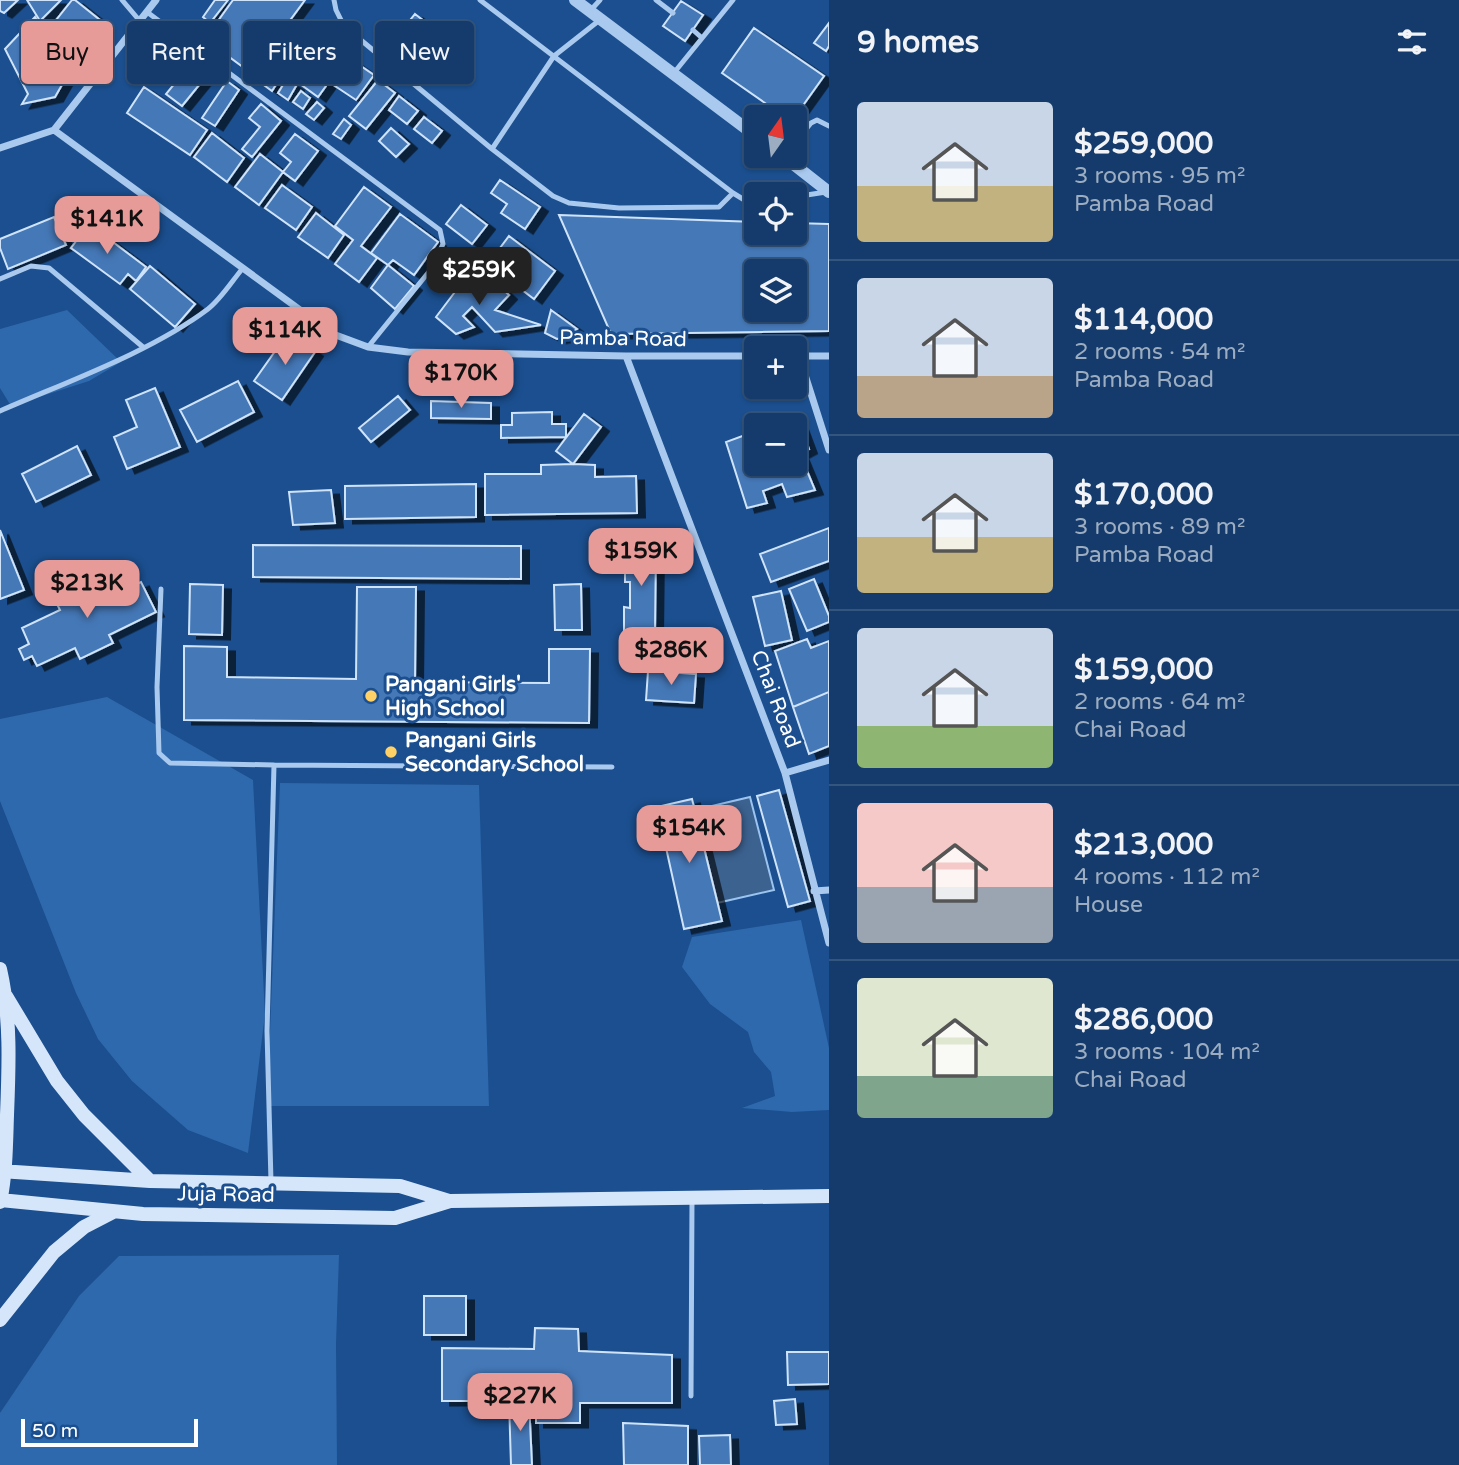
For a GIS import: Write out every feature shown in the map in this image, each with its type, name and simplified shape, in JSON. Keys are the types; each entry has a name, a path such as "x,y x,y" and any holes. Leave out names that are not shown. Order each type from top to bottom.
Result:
{"main road":[{"path":"0,969 6,996 9,1059 0,1200"},
{"path":"6,996 46,1062 78,1107 114,1148 150,1181"},
{"name":"Juja Road","path":"3,1171 150,1181 400,1186 450,1201"},
{"name":"Juja Road","path":"0,1200 143,1214 395,1218 450,1201 829,1196"},
{"path":"0,1320 54,1252 83,1227 114,1212"}],"street":[{"path":"0,148 54,130 156,0"},
{"path":"575,0 744,127"},
{"name":"Pamba Road","path":"54,130 333,334 368,347 408,352 744,356"},
{"path":"799,168 829,192"},
{"name":"Chai Road","path":"626,356 785,773 829,943"},
{"path":"807,356 829,356"},
{"path":"807,385 829,450"},
{"path":"785,773 829,760"},
{"path":"814,891 829,890"}],"lane":[{"path":"122,0 139,20"},
{"path":"334,0 344,26 553,196 569,203 619,208 719,206 733,193"},
{"path":"480,0 744,200"},
{"path":"492,149 554,56 596,15 600,0"},
{"path":"656,0 673,13"},
{"path":"673,74 733,0"},
{"path":"147,12 440,230 443,244 432,268 368,347"},
{"path":"693,30 702,38"},
{"path":"807,128 817,120 829,126"},
{"path":"807,195 829,192"},
{"path":"0,279 31,266 50,268 143,347"},
{"path":"0,411 143,347 210,308 243,268"},
{"path":"161,589 157,687 159,752 170,763 612,767"},
{"path":"271,1185 267,1031 274,765"},
{"path":"691,1396 692,1197"}],"shaded area":[{"path":"67,310 121,362 89,381 11,406 0,388 0,329"},
{"path":"107,697 253,780 265,1014 248,1153 188,1130 132,1081 98,1039 76,993 0,801 0,719"},
{"path":"280,783 479,785 489,1106 267,1106"},
{"path":"750,797 774,890 717,903 695,810"},
{"path":"801,920 829,1048 829,1110 792,1112 742,1108 775,1096 771,1072 754,1052 748,1032 710,1004 682,967 692,937"},
{"path":"339,1255 336,1344 337,1465 0,1465 0,1413 79,1296 119,1256"}],"building":[{"path":"0,0 18,0 4,13 0,11"},
{"path":"27,0 61,0 40,21"},
{"path":"72,0 75,0 101,21 55,21"},
{"path":"215,0 228,0 212,21 203,17"},
{"path":"233,0 305,0 289,21 243,21 243,67 229,57 229,21 218,21"},
{"path":"681,1 703,15 685,41 663,26"},
{"path":"415,14 424,21 409,21"},
{"path":"829,23 829,46 826,51 814,43"},
{"path":"754,28 824,76 803,105 768,105 722,73"},
{"path":"21,32 21,80 5,49"},
{"path":"361,66 374,75 356,100 335,86 361,84"},
{"path":"229,82 239,90 215,126 202,118 225,84"},
{"path":"23,84 62,84 55,97 22,104 28,94"},
{"path":"174,84 200,84 182,106 166,94"},
{"path":"262,84 276,84 272,91"},
{"path":"284,84 296,86 288,100 278,93"},
{"path":"300,84 327,84 318,97"},
{"path":"375,84 383,84 395,93 366,129 349,116"},
{"path":"144,87 207,130 190,155 127,113"},
{"path":"301,91 310,98 303,109 293,102"},
{"path":"399,96 418,111 407,124 389,110"},
{"path":"317,102 324,108 314,120 306,114"},
{"path":"261,104 281,121 252,157 242,149 260,127 249,118"},
{"path":"424,117 442,131 432,143 414,129"},
{"path":"344,119 351,125 341,139 333,134"},
{"path":"391,128 409,144 396,157 379,141"},
{"path":"212,133 244,158 227,182 194,157"},
{"path":"295,134 318,151 295,181 283,172 291,162 280,153"},
{"path":"260,154 283,172 259,205 235,187"},
{"path":"500,180 540,207 525,229 501,213 507,204 491,193"},
{"path":"282,185 312,207 296,230 265,208"},
{"path":"364,187 391,207 361,246 377,258 359,282 335,264 353,240 335,226"},
{"path":"461,205 487,225 472,244 446,224"},
{"path":"316,213 344,235 328,258 298,237"},
{"path":"400,214 438,242 414,275 393,260 388,265 371,253"},
{"path":"559,215 744,222 744,245 807,245 807,223 829,224 829,331 611,334"},
{"path":"54,217 66,245 8,269 0,248 0,239"},
{"path":"89,224 146,267 136,281 128,274 120,284 71,248"},
{"path":"509,236 555,271 534,299 488,264"},
{"path":"388,265 414,286 395,309 371,288"},
{"path":"150,266 195,304 175,327 130,289"},
{"path":"467,276 488,276 509,295 495,310 541,325 495,332 472,307 463,316 474,327 456,334 436,317"},
{"path":"551,310 577,329 566,337 557,339 545,333"},
{"path":"288,333 315,352 282,400 254,381"},
{"path":"238,381 254,412 197,442 180,410"},
{"path":"155,388 180,447 127,469 114,437 137,427 126,400"},
{"path":"398,396 410,410 371,442 359,428"},
{"path":"431,401 491,403 491,419 431,418"},
{"path":"552,412 552,424 566,424 566,437 501,438 501,425 512,425 512,413"},
{"path":"584,414 601,427 573,464 556,451"},
{"path":"744,435 744,476 807,476 807,471 815,490 787,497 782,484 763,491 767,503 747,508 726,442"},
{"path":"77,446 91,475 36,502 22,474"},
{"path":"541,465 595,465 595,477 636,476 637,513 485,515 485,474 541,474"},
{"path":"476,484 476,517 345,519 345,486"},
{"path":"331,490 335,523 293,525 289,492"},
{"path":"829,528 829,561 771,582 760,554"},
{"path":"0,530 24,590 0,599"},
{"path":"253,545 521,546 521,579 253,577"},
{"path":"625,545 656,545 655,632 624,631 624,607 630,608 630,582 625,582"},
{"path":"126,573 132,586 141,582 156,612 109,635 113,643 80,659 75,648 37,666 32,656 24,660 19,649 29,644 22,628 60,610 53,596 76,584 82,594"},
{"path":"814,579 829,622 807,631 789,589"},
{"path":"190,584 223,585 222,635 189,634"},
{"path":"581,584 582,630 555,630 554,585"},
{"path":"357,587 416,587 415,682 549,683 549,649 590,649 589,723 184,720 184,646 227,647 227,677 356,679"},
{"path":"781,591 792,640 765,646 753,597"},
{"path":"807,639 811,648 829,641 829,692 793,707 775,651"},
{"path":"648,671 696,674 694,703 646,700"},
{"path":"829,692 829,746 809,754 793,707"},
{"path":"779,790 810,901 788,907 757,796"},
{"path":"692,799 722,921 684,929 657,807"},
{"path":"424,1296 466,1296 466,1335 424,1335"},
{"path":"535,1328 578,1329 579,1351 672,1355 672,1403 580,1403 580,1423 536,1423 536,1401 442,1401 442,1348 534,1349"},
{"path":"787,1352 829,1352 829,1384 788,1385"},
{"path":"795,1399 797,1424 776,1425 774,1401"},
{"path":"509,1401 529,1401 532,1465 511,1465"},
{"path":"623,1423 688,1426 688,1465 624,1465"},
{"path":"730,1435 731,1465 700,1465 699,1436"}],"place":[{"name":"Pangani Girls' High School","path":"371,696"},
{"name":"Pangani Girls Secondary School","path":"391,752"}]}
